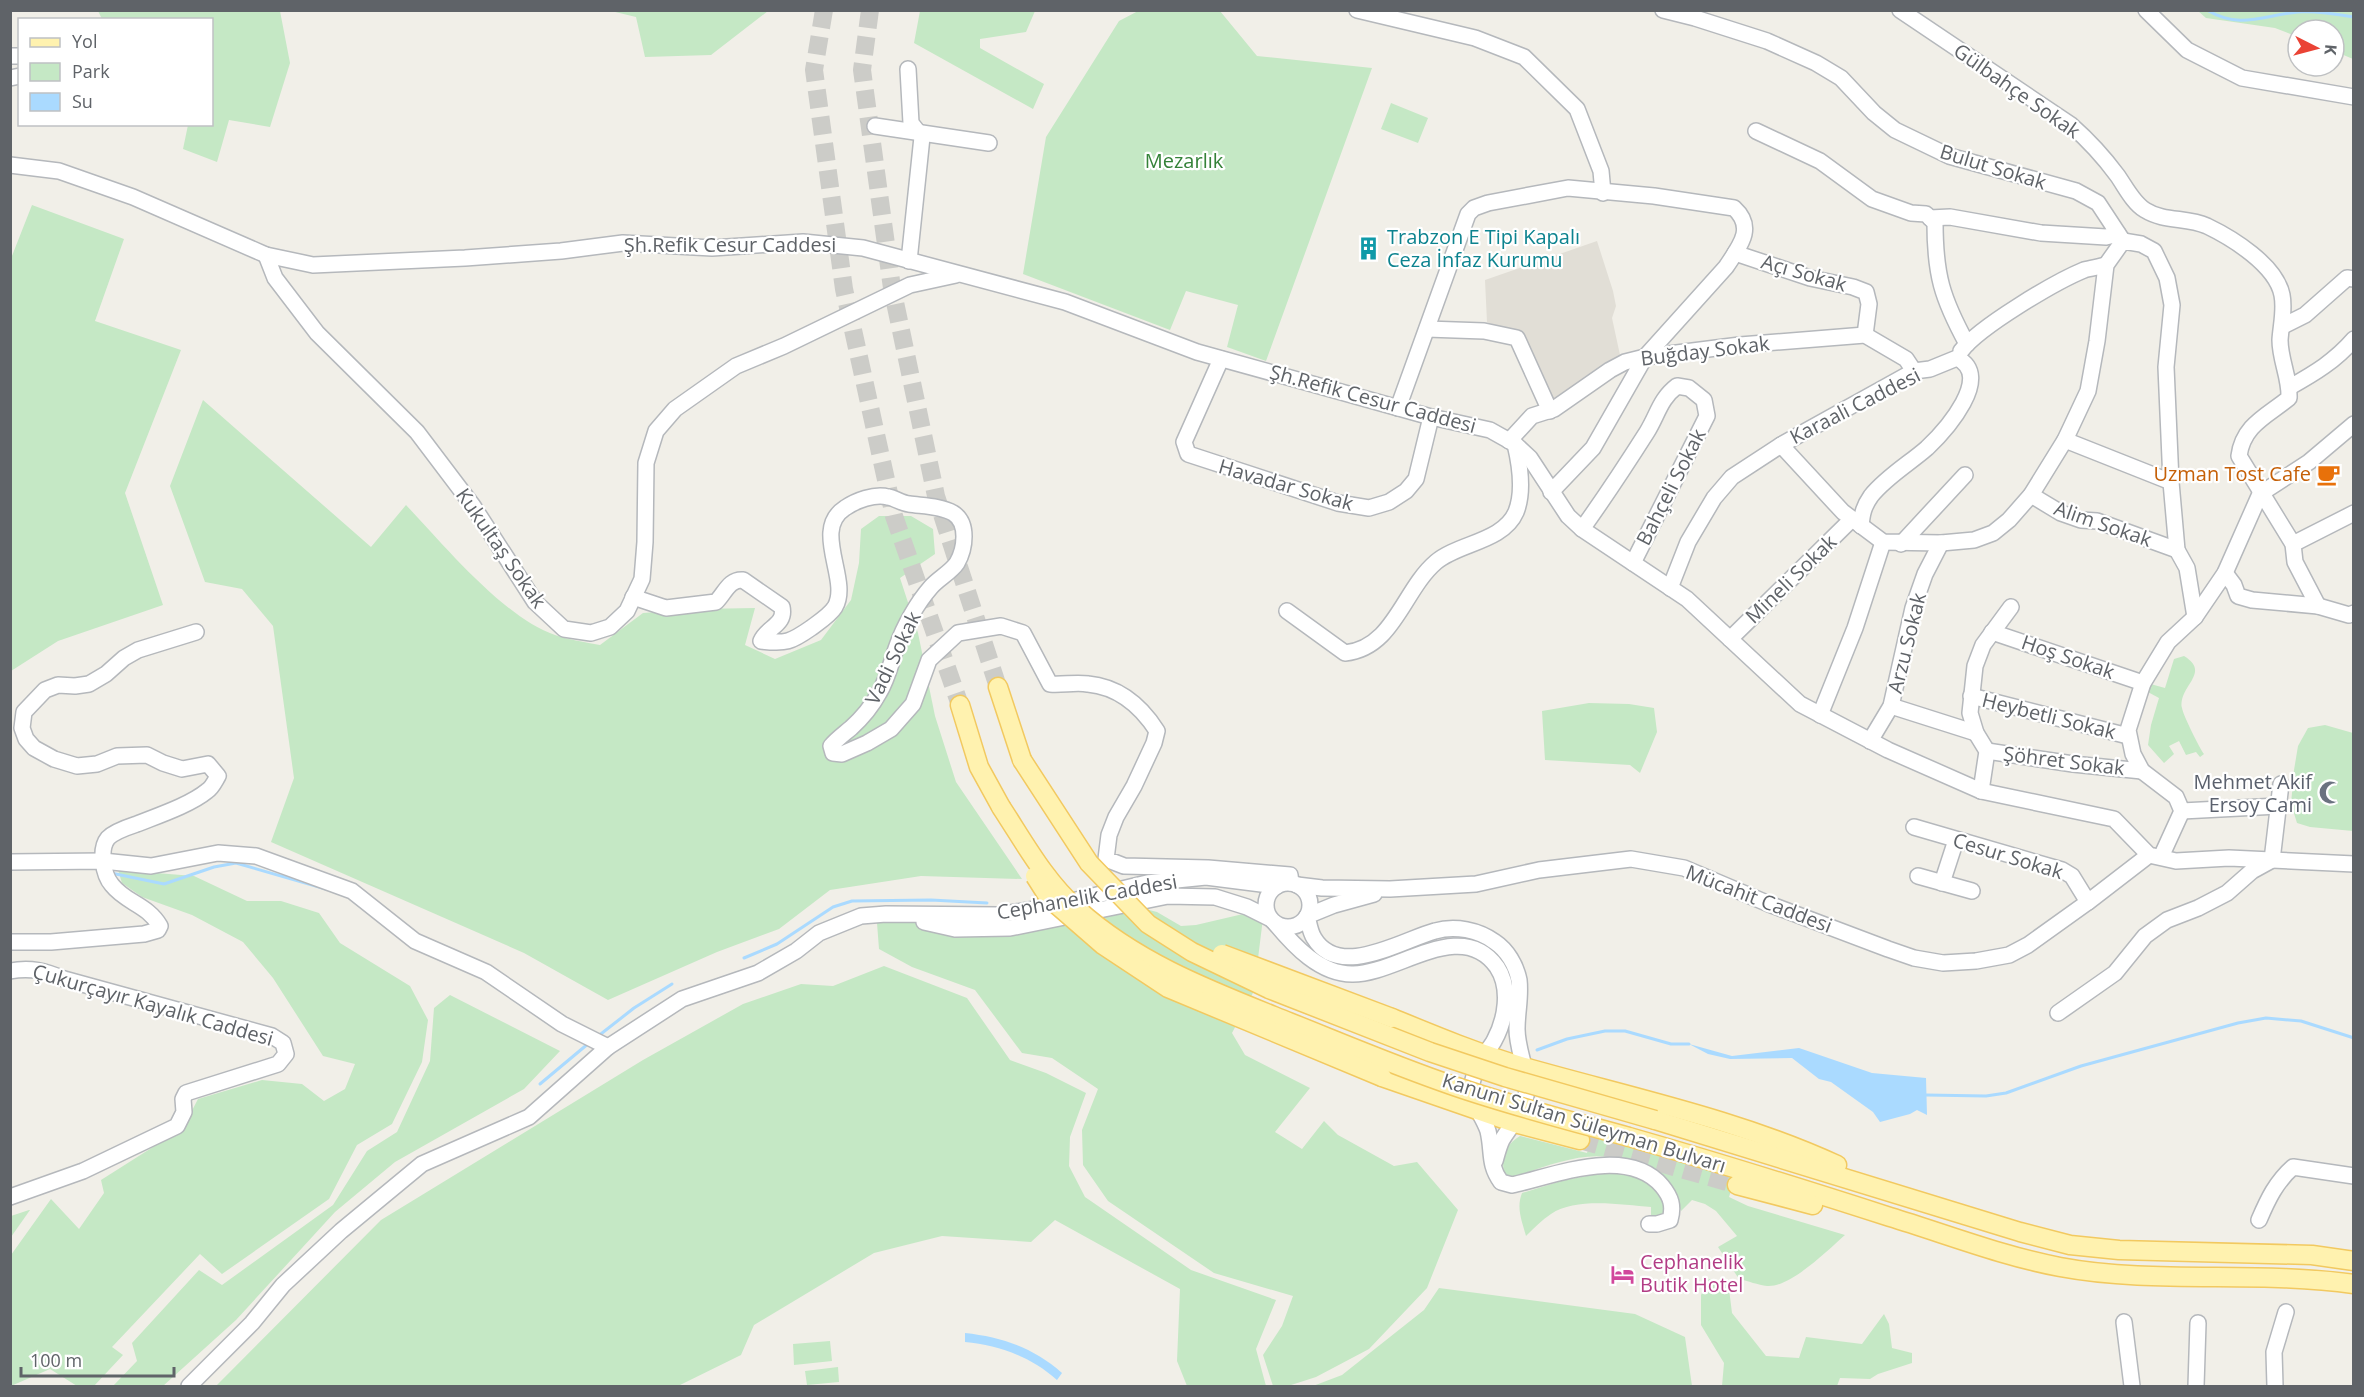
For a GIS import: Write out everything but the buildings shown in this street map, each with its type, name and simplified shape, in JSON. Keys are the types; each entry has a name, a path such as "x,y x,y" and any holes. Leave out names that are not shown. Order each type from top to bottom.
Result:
{"main road":[{"name":"Kanuni Sultan Süleyman Bulvarı","path":"998,687 1022,760 1096,871 1148,924 1192,952 1269,989 1430,1052 1506,1077 2020,1232 2070,1245 2129,1250 2312,1255 2354,1261"},
{"name":"Kanuni Sultan Süleyman Bulvarı","path":"960,705 979,767 1001,807 1048,878 1077,909 1162,968 1208,990 1436,1079 1537,1112 1629,1137 2018,1256 2095,1272 2148,1276 2318,1279 2354,1284"},
{"path":"1056,812 1099,863 1155,914 1193,942 1483,1054 1669,1106 1790,1144 1907,1197"},
{"path":"1022,838 1032,871 1049,898 1102,945 1168,988 1382,1077 1515,1123 1580,1140"},
{"path":"1737,1185 1829,1209 1914,1224"},
{"path":"2312,1255 2354,1253"},
{"path":"2289,1278 2354,1293"}],"street":[{"path":"1357,10 1475,38 1524,57 1577,109 1601,171 1603,193"},
{"name":"Bulut Sokak","path":"1663,10 1767,41 1816,63 1841,78 1874,113 1895,130 1949,156 2076,191 2098,203 2120,237"},
{"name":"Gülbahçe Sokak","path":"1900,10 2071,125 2093,145 2144,210 2158,216 2207,226 2258,258 2271,274 2282,294 2283,326 2280,339 2290,387"},
{"path":"2146,10 2187,50 2242,78 2354,97"},
{"path":"908,69 911,123 922,137 909,261"},
{"path":"875,126 989,143"},
{"path":"1756,131 1820,161 1872,199 1911,213 1926,214 1935,223 1936,267 1939,282 1948,309 1967,344"},
{"name":"Şh.Refik Cesur Caddesi","path":"10,165 59,171 133,197 266,255 313,265 537,253 623,243 712,248 802,242 863,248 1065,302 1221,359 1431,417 1491,430 1512,442 1530,458 1568,516 1582,529 1687,599 1800,704 1870,741 1981,791 2114,819 2155,856"},
{"path":"1398,408 1468,214 1474,208 1516,196 1568,189 1654,196 1734,208 1742,216 1745,227 1742,241 1726,267 1645,357 1593,448 1551,492"},
{"path":"1930,218 1950,217 2041,233 2120,237 2154,251 2168,278 2172,305 2166,367 2171,482 2177,550 2187,568 2195,617"},
{"path":"1781,445 1815,484 1856,523 1883,542 1941,543 1974,540 1993,533 2009,520 2031,495 2065,440 2088,391 2097,341 2106,265 2120,237"},
{"name":"Açı Sokak","path":"1735,253 1810,278 1866,292 1869,304 1864,335"},
{"name":"Kukultaş Sokak","path":"266,255 275,278 317,333 417,432 473,506 535,603 564,629 591,633 610,627 627,611 642,579 646,463 656,431 675,409 736,366 784,346 910,285 956,274"},
{"path":"1856,523 1862,509 1873,494 1929,446 1968,394 1972,376 1964,361 1957,358 1967,344 1990,326 2050,287 2085,270 2106,265"},
{"path":"2283,326 2305,315 2347,278 2354,279"},
{"path":"1427,329 1484,331 1517,338 1550,411"},
{"path":"1864,335 1906,359 1914,371"},
{"name":"Buğday Sokak","path":"1512,442 1532,416 1550,411 1625,362 1645,357 1763,343 1864,335"},
{"path":"2318,606 2295,562 2293,544 2260,494 2239,456 2240,446 2250,428 2265,414 2289,398 2290,387 2339,357 2354,339"},
{"name":"Karaali Caddesi","path":"1670,588 1688,542 1714,498 1732,477 1781,445 1914,371 1930,369 1957,358"},
{"name":"Havadar Sokak","path":"1221,359 1184,442 1188,454 1338,503 1369,508 1389,502 1406,491 1416,479 1431,417"},
{"name":"Bahçeli Sokak","path":"1582,529 1652,424 1666,394 1677,386 1689,388 1704,400 1707,416 1634,563"},
{"path":"2182,811 2176,797 2142,771 2133,754 2128,736 2130,722 2143,683 2168,642 2195,617 2225,573 2260,494 2309,462 2354,424"},
{"path":"2065,440 2171,482"},
{"path":"1287,611 1345,653 1357,652 1374,643 1398,615 1419,580 1437,561 1496,533 1507,525 1516,512 1520,488 1519,464 1512,442"},
{"path":"1901,544 1965,475"},
{"name":"Alim Sokak","path":"2031,495 2061,513 2082,520 2097,521 2177,550"},
{"name":"Vadi Sokak","path":"633,597 666,608 716,602 729,585 736,580 743,580 782,607 783,618 778,624 768,629 761,641 791,642 835,607 839,593 831,548 831,530 843,508 865,499 886,496 904,504 946,510 956,514 965,537 956,565 939,578 923,597 897,644 878,696 867,711 831,746 832,753 842,754 891,729 913,704 929,660 958,633 1001,626 1023,633 1050,684 1089,684 1125,695 1138,706 1157,731 1154,743 1109,835 1106,859"},
{"path":"2293,544 2354,513"},
{"name":"Mineli Sokak","path":"1730,639 1856,523"},
{"path":"1820,715 1855,628 1883,542"},
{"name":"Arzu Sokak","path":"1870,741 1891,706 1913,608 1925,574 1941,543"},
{"path":"2225,573 2234,585 2238,596 2252,600 2318,606 2352,617"},
{"path":"1981,791 1987,751 1976,733 1970,713 1971,696 1976,666 1983,645 2011,607"},
{"path":"104,861 102,848 109,837 209,791 218,776 208,764 182,769 147,755 117,756 97,764 77,766 54,759 34,748 26,739 22,728 24,712 45,690 58,685 89,684 138,650 196,632"},
{"name":"Hoş Sokak","path":"1992,632 2143,683"},
{"name":"Heybetli Sokak","path":"1971,696 2128,736"},
{"path":"1891,706 1976,733"},
{"name":"Şöhret Sokak","path":"1987,751 2073,764 2142,771"},
{"path":"2272,860 2281,784"},
{"path":"2182,811 2278,806"},
{"path":"2182,811 2155,856 2176,861 2229,858 2354,864"},
{"name":"Cesur Sokak","path":"1914,827 2062,870 2072,876 2088,902"},
{"path":"1942,883 1956,840"},
{"path":"10,862 104,861 151,866 218,853 256,856 352,891 415,941 486,972 561,1024 603,1046"},
{"name":"Mücahit Caddesi","path":"1106,859 1124,866 1208,868 1290,875 1288,884 1322,888 1390,889 1476,884 1539,870 1631,859 1684,868 1769,904 1888,949 1914,958 1943,963 1976,962 2009,955 2155,856"},
{"path":"2058,1013 2115,974 2145,936 2167,920 2198,909 2227,892 2252,871 2272,860"},
{"name":"Çukurçayır Kayalık Caddesi","path":"10,942 51,942 144,934 159,930 160,926 153,914 125,897 111,884 104,861"},
{"path":"1918,876 1972,891"},
{"name":"Cephanelik Caddesi","path":"189,1386 252,1323 283,1285 341,1231 422,1164 529,1117 603,1046 682,999 758,973 777,963 819,933 861,916 886,914 998,915 1047,908 1147,883 1206,877 1288,884"},
{"path":"1492,1170 1501,1142 1515,1123 1526,1097 1527,1078 1517,1031 1520,998 1518,977 1511,959 1501,946 1474,931 1458,928 1436,930 1375,954 1355,957 1336,955 1322,947 1313,937 1307,916 1310,902 1308,895 1288,884 1267,896 1265,904 1272,921 1298,950 1329,969 1353,974 1381,968 1444,947 1463,946 1482,953 1496,966 1505,983 1506,1005 1494,1041 1483,1054 1474,1075 1471,1096 1487,1129 1492,1170 1501,1182 1512,1185 1584,1167 1637,1169 1658,1182 1670,1196 1673,1210 1670,1220 1648,1224"},
{"path":"886,914 955,928 1010,928 1168,896 1215,897 1247,907 1281,927 1296,926 1307,916 1334,905 1390,889"},
{"name":"Çukurçayır Kayalık Caddesi","path":"10,971 25,968 45,971 64,979 272,1036 283,1043 286,1054 278,1064 186,1093 183,1099 184,1112 177,1126 83,1171 10,1197"},
{"path":"2259,1220 2272,1191 2282,1176 2294,1167 2354,1176"},
{"path":"2275,1386 2274,1352 2286,1312"},
{"path":"2124,1322 2132,1386"},
{"path":"2196,1386 2198,1323"}],"shaded area":[{"path":"1597,241 1613,291 1616,306 1612,318 1620,355 1615,363 1554,404 1522,336 1487,322 1485,280"}],"green space":[{"path":"768,10 711,55 645,57 636,17 611,11"},
{"name":"Mezarlık","path":"1140,10 1220,11 1257,56 1372,68 1266,361 1227,347 1238,305 1186,291 1170,330 1023,274 1046,137 1119,21"},
{"path":"98,11 280,11 290,63 270,127 229,120 217,162 183,149 188,126 213,126 213,18 102,18"},
{"path":"920,11 1035,11 1026,32 980,39 980,48 1044,84 1033,109 914,43"},
{"path":"2198,11 2353,11 2353,59 2346,56 2346,18 2286,18 2286,32 2275,28 2206,18"},
{"path":"1391,103 1428,118 1418,143 1381,129"},
{"path":"32,205 124,239 95,321 181,350 125,493 163,605 58,641 11,671 10,261"},
{"path":"203,400 371,547 406,505 475,578 515,613 555,635 600,645 643,613 698,609 755,608 745,645 775,659 821,640 851,600 859,563 861,529 879,516 911,516 933,529 935,554 900,578 918,633 935,716 956,782 1022,879 921,876 830,890 779,929 717,952 608,1000 524,953 271,842 294,778 273,626 242,589 205,582 170,486"},
{"path":"2184,656 2192,662 2195,674 2182,700 2182,708 2204,754 2200,757 2196,752 2186,755 2179,741 2169,746 2174,754 2164,763 2148,745 2159,698 2146,691 2147,683 2165,688 2174,659"},
{"path":"1589,703 1629,704 1654,708 1657,732 1640,773 1630,765 1545,760 1542,711"},
{"path":"2325,725 2353,733 2353,831 2310,827 2297,823 2291,804 2298,746 2308,728"},
{"path":"118,870 194,876 247,901 281,901 319,913 340,943 410,986 428,1020 422,1062 392,1124 357,1145 329,1199 222,1274 200,1254 112,1347 123,1355 94,1386 77,1386 50,1369 11,1386 11,1255 51,1199 79,1229 104,1193 101,1180 183,1128 198,1099 262,1080 302,1084 324,1101 345,1089 355,1064 323,1056 273,978 243,942 192,915 142,897 122,883"},
{"path":"1118,902 1157,912 1181,926 1196,925 1243,914 1263,918 1254,991 1232,1033 1245,1055 1310,1088 1275,1132 1302,1149 1324,1121 1338,1135 1394,1166 1417,1162 1458,1210 1427,1288 1369,1349 1316,1377 1288,1386 1273,1386 1263,1355 1282,1326 1293,1296 1214,1273 1108,1201 1083,1165 1082,1130 1098,1089 1052,1058 1022,1053 975,990 912,967 879,949 877,923 890,920 1069,924"},
{"path":"884,966 967,998 1010,1060 1046,1073 1086,1093 1070,1137 1069,1166 1085,1197 1191,1270 1276,1300 1256,1349 1266,1386 1187,1386 1177,1361 1180,1289 1055,1220 1031,1242 942,1236 874,1253 754,1325 741,1355 678,1386 216,1386 381,1220 643,1060 743,1004 801,984 833,986"},
{"path":"450,995 560,1051 524,1089 395,1162 335,1212 236,1320 163,1386 113,1386 137,1361 132,1343 199,1270 222,1285 333,1205 367,1151 397,1132 430,1061 434,1008"},
{"path":"1520,1136 1587,1153 1592,1137 1735,1178 1729,1197 1748,1206 1845,1235 1808,1267 1786,1281 1767,1286 1739,1279 1718,1247 1737,1236 1716,1211 1692,1200 1681,1211 1673,1188 1665,1180 1618,1159 1591,1156 1577,1158 1510,1178 1504,1174 1505,1152"},
{"path":"1602,1173 1627,1174 1647,1183 1662,1199 1665,1212 1651,1216 1651,1207 1600,1203 1573,1205 1551,1214 1526,1236 1521,1220 1522,1193 1561,1181"},
{"path":"30,1210 11,1237 11,1216"},
{"path":"1709,1279 1724,1282 1729,1289 1732,1313 1766,1356 1799,1358 1806,1337 1862,1344 1884,1314 1889,1324 1892,1348 1912,1353 1912,1363 1878,1374 1870,1379 1840,1378 1837,1386 1722,1386 1724,1363 1701,1325 1701,1295"},
{"path":"1439,1288 1635,1314 1685,1337 1692,1386 1313,1386 1342,1375 1424,1310"},
{"path":"830,1341 832,1361 794,1365 793,1344"},
{"path":"838,1367 839,1382 807,1385 805,1371"}],"water":[{"path":"1689,1044 1732,1056 1799,1048 1872,1073 1926,1078 1927,1115 1917,1110 1880,1122 1873,1112 1831,1082 1819,1079 1792,1058 1730,1059 1708,1054"},
{"path":"965,1333 992,1337 1017,1345 1029,1350 1062,1373 1057,1380 1036,1365 1002,1349 965,1342"}],"waterway":[{"path":"2207,10 2219,16 2241,20 2305,12 2354,17"},
{"path":"111,873 164,884 214,867 236,863 326,889"},
{"path":"744,958 777,944 833,907 852,901 931,900 987,903"},
{"path":"597,1037 634,1008 672,984"},
{"path":"1926,1095 1986,1096 2006,1093 2081,1066 2238,1023 2266,1018 2301,1021 2354,1038"},
{"path":"1537,1050 1567,1039 1605,1031 1625,1031 1671,1044 1689,1044"},
{"path":"540,1084 589,1043"}],"tunnel":[{"path":"824,10 814,70 844,289 894,516 960,705"},
{"path":"870,10 862,70 892,288 936,496 998,687"},
{"path":"1580,1140 1737,1185"}],"place":[{"name":"Trabzon E Tipi Kapalı Ceza İnfaz Kurumu","path":"1369,248"},
{"name":"Uzman Tost Cafe","path":"2329,474"},
{"name":"Mehmet Akif Ersoy Cami","path":"2330,793"},
{"name":"Cephanelik Butik Hotel","path":"1622,1274"}]}
